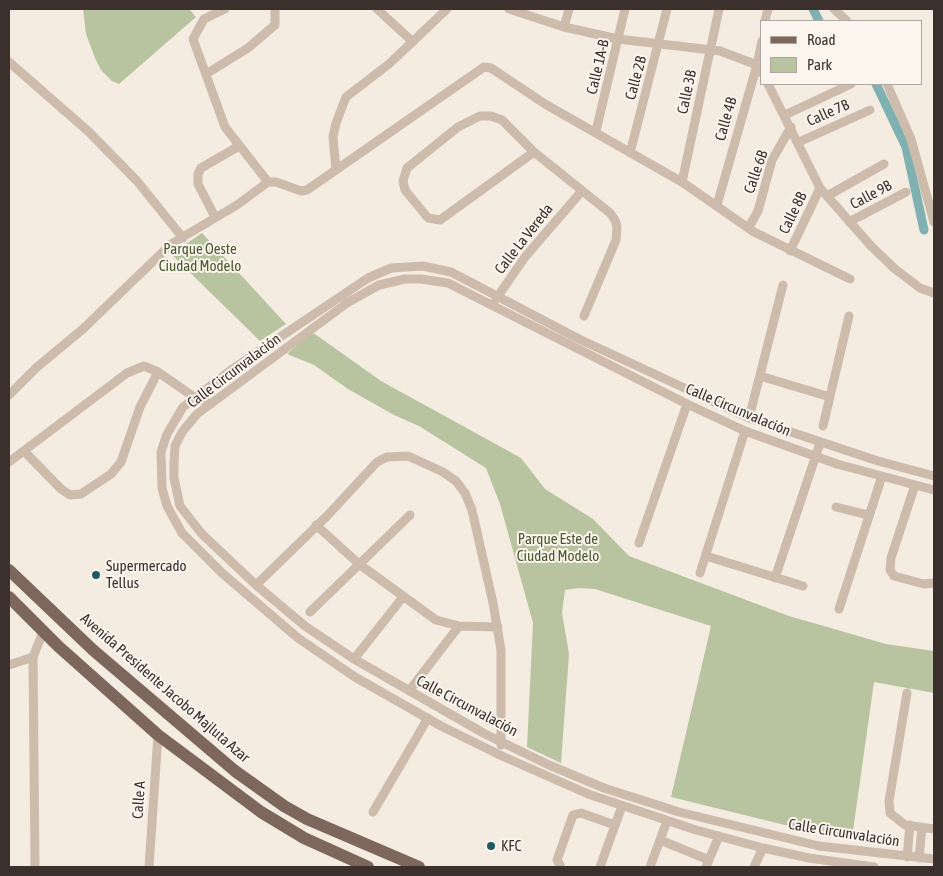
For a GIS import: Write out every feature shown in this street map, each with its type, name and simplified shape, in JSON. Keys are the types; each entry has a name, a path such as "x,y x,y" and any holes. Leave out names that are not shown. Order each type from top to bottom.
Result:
{"main road":[{"name":"Avenida Presidente Jacobo Majluta Azar","path":"9,570 93,650 235,771 284,806 307,819 419,867"},
{"path":"9,597 44,632 158,735 261,812 304,838 368,867"}],"street":[{"path":"225,9 204,19 193,39 221,119 239,146 268,182"},
{"path":"206,74 248,48 275,25 275,9"},
{"path":"377,9 413,42"},
{"path":"336,170 333,137 346,97 389,64 447,9"},
{"path":"513,9 564,27 618,39 710,50 730,54 760,66"},
{"path":"564,27 569,9"},
{"name":"Calle 1A-B","path":"596,131 625,9"},
{"name":"Calle 2B","path":"630,153 667,9"},
{"name":"Calle 3B","path":"682,182 719,9"},
{"path":"834,9 846,20"},
{"path":"9,62 96,139 137,181 183,238"},
{"name":"Calle 4B","path":"717,205 760,66"},
{"path":"9,395 36,368 84,328 171,244 268,182 276,182 301,191 307,190 484,67 490,68 539,100 682,182 749,227 790,251 850,279"},
{"path":"769,85 824,192 849,222 895,269 920,288 934,293"},
{"path":"785,115 849,85"},
{"path":"887,85 911,140 934,222"},
{"name":"Calle 7B","path":"798,142 870,110"},
{"path":"534,152 440,220 428,218 405,190 404,173 412,162 473,118 486,115 497,118 580,192 610,213 615,220 618,234 584,316"},
{"name":"Calle 6B","path":"749,227 758,211 772,160 791,127"},
{"path":"215,217 198,184 198,174 201,168 239,146"},
{"name":"Calle 8B","path":"790,251 824,192 884,164"},
{"name":"Calle La Vereda","path":"492,306 525,256 580,192"},
{"name":"Calle 9B","path":"849,222 906,192"},
{"name":"Calle Circunvalación","path":"874,867 838,865 763,848 668,821 588,794 502,756 428,718 355,676 298,638 222,573 182,533 167,506 162,488 162,452 167,434 176,416 194,397 368,278 390,268 423,266 451,272 579,338 749,418 820,443 934,476"},
{"name":"Calle Circunvalación","path":"934,490 815,457 745,431 687,404 448,283 421,278 405,279 379,285 347,303 197,414 182,432 175,446 174,478 176,494 180,506 202,534 256,585 305,626 354,659 409,691 549,765 604,788 679,812 819,846 934,859"},
{"path":"749,418 783,285"},
{"path":"823,426 849,316"},
{"path":"9,462 127,373 144,366 158,372 194,397 211,404"},
{"path":"24,451 61,489 70,495 81,494 111,474 121,462 140,407 158,372"},
{"path":"760,376 830,397"},
{"path":"639,543 687,404"},
{"path":"700,573 745,431"},
{"path":"776,578 820,443"},
{"path":"256,585 377,462 387,456 408,456 443,472 456,481 465,493 472,510 498,627 502,680 500,740 502,756"},
{"path":"840,609 868,515 882,476"},
{"path":"915,485 891,558 890,570 894,576 924,584 934,583"},
{"path":"836,507 868,515"},
{"path":"310,612 410,515"},
{"path":"316,525 359,564 436,620 459,626 498,627"},
{"path":"706,556 803,586"},
{"path":"354,659 402,597"},
{"path":"409,691 459,626"},
{"path":"35,867 33,658 44,632"},
{"path":"9,665 33,658"},
{"path":"907,693 889,801 890,813 897,819 910,825 934,829"},
{"path":"373,812 428,718"},
{"name":"Calle A","path":"149,867 158,735"},
{"path":"600,867 622,806"},
{"path":"561,867 557,860 573,815 581,813 615,825"},
{"path":"650,867 668,821"},
{"path":"907,857 910,825"},
{"path":"919,858 922,827"},
{"path":"660,840 708,864 719,836"},
{"path":"754,867 763,848"}],"green space":[{"path":"83,9 189,9 196,17 119,84 112,81 101,70 95,58 86,34"},
{"name":"Parque Oeste Ciudad Modelo","path":"202,233 286,324 260,341 171,254"},
{"name":"Parque Este de Ciudad Modelo","path":"312,332 381,381 521,458 545,489 593,519 629,556 789,616 886,644 934,651 934,693 874,682 852,838 801,829 671,797 711,626 595,589 579,588 565,590 562,613 569,654 561,763 527,747 533,623 500,504 486,468 419,426 394,415 348,389 314,365 287,354"}],"waterway":[{"path":"813,9 818,20"},
{"path":"876,85 906,147 924,230"}],"place":[{"name":"Supermercado Tellus","path":"96,575"},
{"name":"KFC","path":"491,846"}]}
